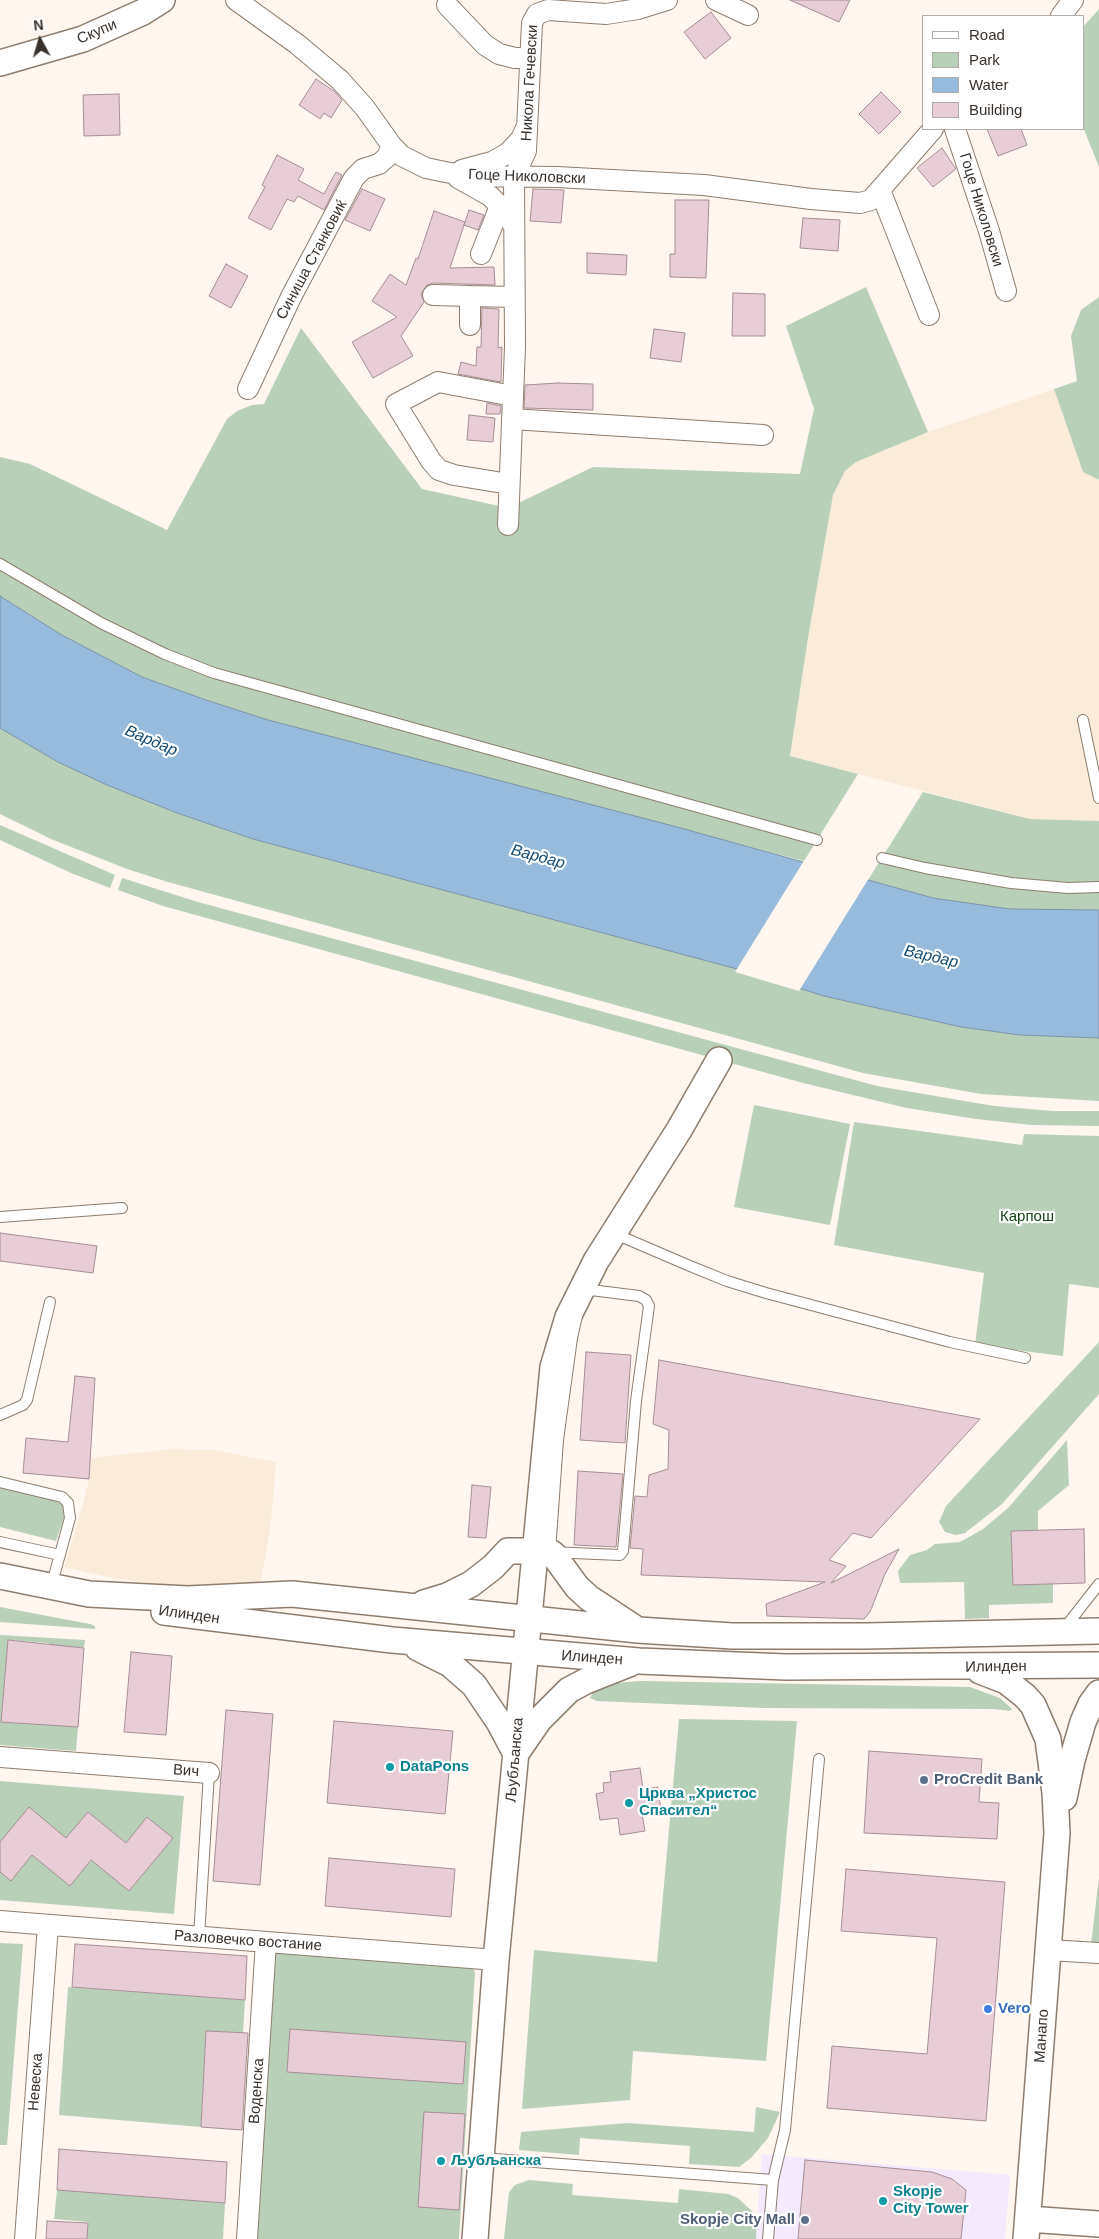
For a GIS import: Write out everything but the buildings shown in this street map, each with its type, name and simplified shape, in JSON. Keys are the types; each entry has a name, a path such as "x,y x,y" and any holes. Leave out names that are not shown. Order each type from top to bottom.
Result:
{"street":[{"name":"Скупи","path":"0,63 83,39 143,12 162,0"},
{"name":"Гоце Николовски","path":"236,0 297,44 340,80 374,119 392,146 413,163 445,172 470,176 704,185 852,203 871,200 932,130"},
{"name":"Никола Гечевски","path":"508,526 513,396 514,177 526,152 532,23 535,16 540,12 554,10 578,14 606,14 638,9 667,0"},
{"path":"716,0 748,15"},
{"path":"1062,15 1072,0"},
{"path":"448,5 485,45 500,54 515,58 529,58"},
{"path":"445,172 471,168 500,158 516,146 527,125"},
{"name":"Гоце Николовски","path":"955,130 989,231 1006,291"},
{"name":"Синиша Станковиќ","path":"248,389 291,298 354,178 363,169 379,164 387,157 392,146"},
{"path":"445,172 470,183 490,196 500,206 513,225"},
{"path":"880,190 929,315"},
{"path":"481,254 500,206"},
{"path":"433,295 514,296"},
{"path":"470,296 470,325"},
{"path":"509,484 454,475 439,470 431,461 396,404 438,382 513,396"},
{"path":"512,419 762,435"},
{"name":"Љубљанска","path":"475,2239 496,1960 528,1618 543,1551 550,1383 557,1348 568,1317 583,1285 679,1130 719,1060"},
{"path":"412,1606 448,1596 465,1587 493,1567 508,1551 543,1551 562,1568 589,1598 638,1630"},
{"name":"Илинден","path":"0,1576 89,1594 188,1599 292,1594 638,1630 732,1636 866,1636 1099,1631"},
{"name":"Илинден","path":"89,1594 104,1600 173,1613 392,1640 525,1653 639,1661 786,1667 1099,1665"},
{"path":"392,1640 429,1652 459,1671 484,1699 516,1754 539,1720 569,1690 616,1668 639,1661"},
{"name":"Манапо","path":"966,1667 995,1675 1025,1696 1039,1716 1048,1739 1053,1766 1057,1833 1027,2229"},
{"name":"Манапо","path":"1057,1833 1076,1746 1088,1711 1099,1693"},
{"name":"Вич","path":"0,1757 209,1773"},
{"name":"Разловечко востание","path":"0,1921 496,1960"},
{"name":"Невеска","path":"25,2239 48,1925"},
{"name":"Воденска","path":"247,2239 266,1942"},
{"path":"1048,1950 1099,1953"},
{"path":"1027,2229 1099,2224"}],"lane":[{"path":"0,564 101,623 165,654 214,673 817,840"},
{"path":"1083,720 1099,798"},
{"path":"882,858 925,868 1011,883 1068,888 1099,887"},
{"path":"0,1217 122,1208"},
{"path":"614,1233 735,1284 950,1342 1025,1358"},
{"path":"591,1290 639,1296 646,1300 649,1306 636,1401 623,1551 620,1555 543,1551 572,1338 581,1298 591,1290"},
{"path":"0,1416 23,1405 27,1400 50,1302"},
{"path":"0,1482 62,1497 68,1503 70,1518 51,1587"},
{"path":"0,1542 60,1555"},
{"path":"1062,1632 1099,1584"},
{"path":"768,2239 773,2180 785,2130 818,1759"},
{"name":"Вич","path":"199,1937 209,1773"},
{"path":"481,2158 773,2180"}],"shaded area":[{"path":"1054,389 1083,472 1099,480 1099,821 1030,819 790,756 833,495 845,471 856,462 928,432"},
{"path":"173,1449 214,1450 276,1462 271,1522 261,1582 192,1590 109,1577 64,1567 83,1505 89,1479 91,1458"},
{"path":"762,2154 1010,2175 1005,2239 756,2239"}],"green space":[{"path":"1099,9 1099,167 1084,130 1084,26"},
{"path":"866,287 928,432 856,462 845,471 833,495 790,756 858,774 804,861 363,747 206,700 142,677 60,634 0,596 0,457 30,464 167,530 227,419 237,411 252,405 264,404 301,328 422,489 508,508 593,467 800,474 814,409 786,326"},
{"path":"1099,297 1099,480 1083,472 1054,389 1077,381 1071,336 1081,310"},
{"path":"0,728 58,762 177,813 253,839 737,969 824,996 961,1027 1020,1035 1099,1038 1099,1101 981,1094 863,1073 168,882 127,869 51,839 0,814"},
{"path":"923,792 1030,819 1099,821 1099,910 1010,909 933,898 868,880"},
{"path":"0,825 115,875 110,888 71,873 0,840"},
{"path":"122,878 198,902 877,1086 994,1106 1053,1111 1099,1111 1099,1126 1032,1125 976,1119 907,1108 803,1083 163,906 118,890"},
{"path":"754,1105 850,1124 830,1225 734,1207"},
{"name":"Карпош","path":"854,1122 1022,1145 1024,1134 1099,1136 1099,1288 1069,1284 1063,1356 975,1345 984,1273 834,1245"},
{"path":"1099,1342 1099,1394 1002,1504 965,1533 956,1535 945,1532 939,1522 946,1506"},
{"path":"1067,1440 1069,1485 1038,1511 1038,1530 1011,1531 1013,1585 1053,1584 1053,1603 989,1605 989,1618 965,1619 964,1582 900,1583 898,1571 910,1555 927,1550 935,1544 960,1542 983,1529 1008,1508"},
{"path":"0,1487 61,1502 65,1507 64,1518 56,1541 0,1527"},
{"path":"0,1607 90,1624 95,1626 95,1629 0,1622"},
{"path":"0,1635 85,1640 84,1647 70,1647 64,1726 78,1727 76,1751 0,1745","holes":["8,1640 49,1643 43,1725 1,1722"]},
{"path":"640,1681 970,1687 1000,1698 1012,1709 1010,1711 994,1709 764,1708 597,1701 590,1698 593,1692 615,1683"},
{"path":"679,1719 797,1721 766,2061 633,2051 630,2100 522,2109 534,1950 657,1962"},
{"path":"0,1781 184,1796 174,1914 0,1900"},
{"path":"1099,1877 1099,1953 1090,1953"},
{"path":"266,1942 470,1958 475,1973 459,2239 247,2239"},
{"path":"0,1943 23,1944 7,2145 0,2145"},
{"path":"68,1987 245,2000 243,2033 206,2031 201,2127 59,2115"},
{"path":"756,2107 780,2112 768,2138 751,2158 739,2167 689,2164 690,2146 580,2138 579,2155 519,2150 521,2132 627,2123 754,2132"},
{"path":"529,2180 573,2184 572,2195 678,2203 679,2189 728,2194 738,2198 753,2212 757,2222 756,2239 504,2239 509,2192 515,2185"},
{"path":"57,2190 225,2203 223,2239 87,2239 88,2222 54,2219"}],"water":[{"name":"Вардар","path":"0,596 60,634 142,677 268,720 677,827 933,898 1010,909 1099,910 1099,1038 1020,1035 961,1027 824,996 737,969 253,839 177,813 107,785 58,762 0,728"}],"pier":[{"path":"805,859 869,878 799,991 735,972"}],"place":[{"name":"DataPons","path":"390,1767"},
{"name":"ProCredit Bank","path":"924,1780"},
{"name":"Црква „Христос Спасител“","path":"629,1803"},
{"name":"Vero","path":"988,2009"},
{"name":"Љубљанска","path":"441,2161"},
{"name":"Skopje City Tower","path":"883,2201"},
{"name":"Skopje City Mall","path":"805,2220"}]}
